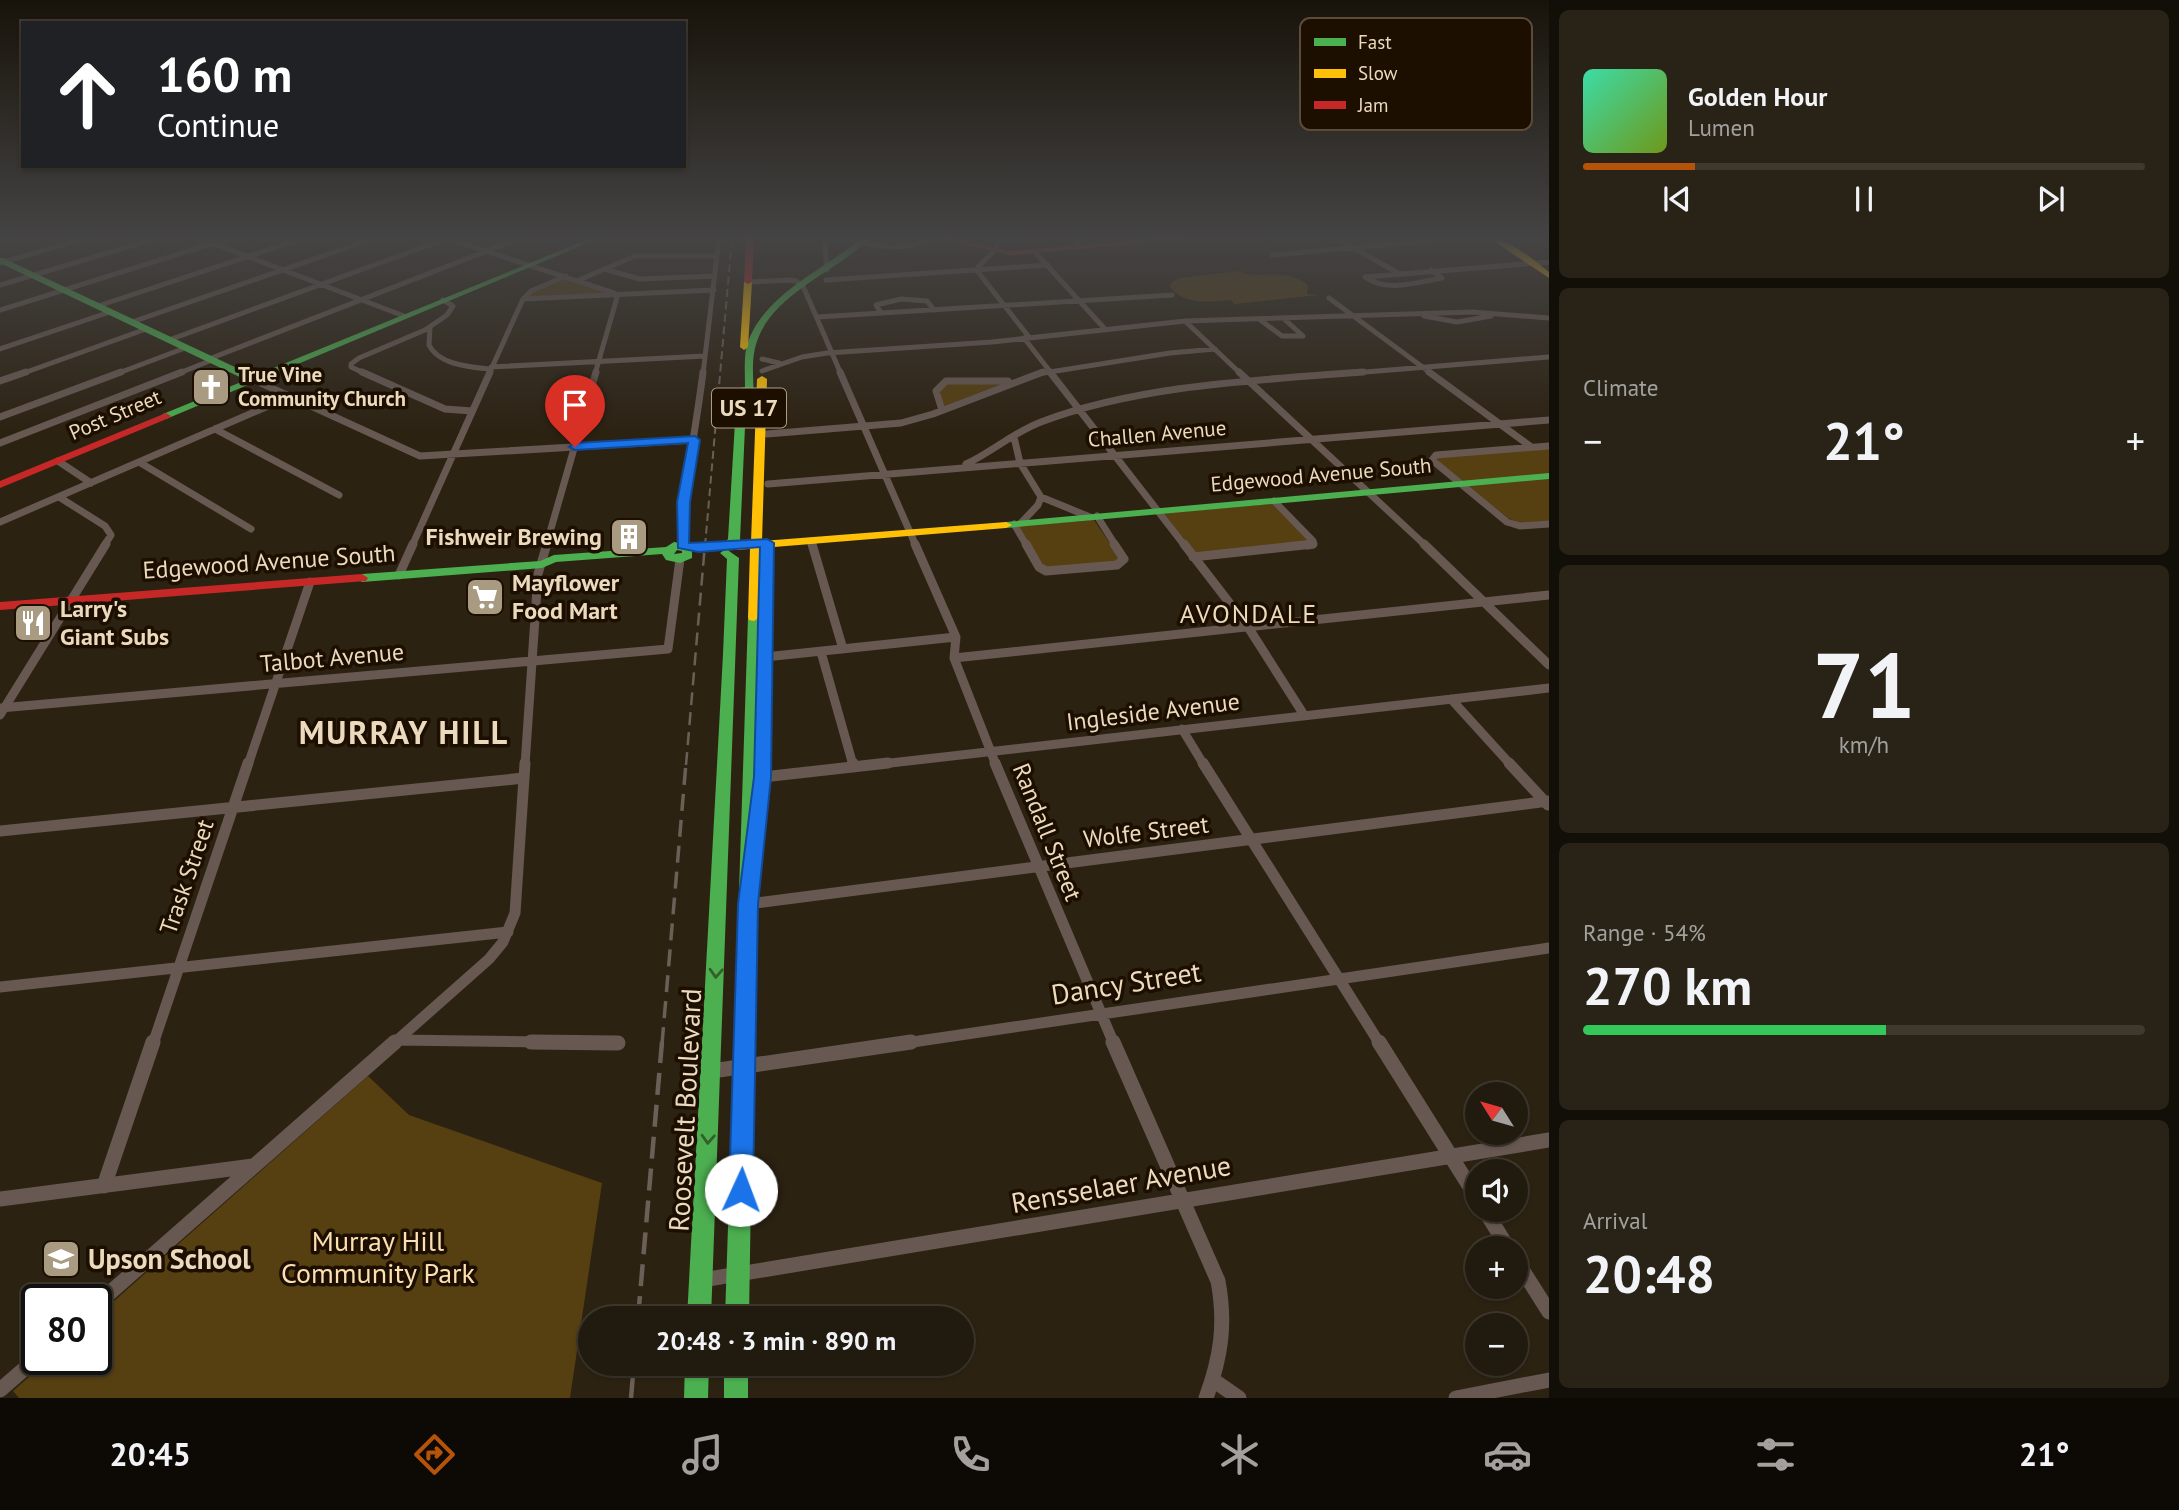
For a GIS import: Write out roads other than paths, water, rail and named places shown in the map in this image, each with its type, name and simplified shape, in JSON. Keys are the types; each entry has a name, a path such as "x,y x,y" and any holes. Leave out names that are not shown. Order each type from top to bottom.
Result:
{"main road":[{"path":"92,303 254,380"},
{"name":"Post Street","path":"0,485 435,303"},
{"path":"720,905 733,558 726,550 734,540 747,303"},
{"path":"745,330 768,316 760,303"},
{"name":"US 17","path":"737,1306 748,904 751,347 760,324 781,303"},
{"name":"US 17","path":"768,316 783,311 791,303"},
{"name":"US 17","path":"750,533 768,316"},
{"path":"748,904 763,777 768,484 762,370"},
{"name":"Edgewood Avenue South","path":"0,606 542,564 554,559 767,546 792,547 806,542 1549,476"},
{"name":"US 17","path":"720,905 749,562"},
{"name":"Roosevelt Boulevard","path":"700,1306 720,905"},
{"path":"695,1398 696,1376"},
{"path":"736,1376 736,1398"}],"street":[{"path":"0,310 22,303"},
{"path":"0,349 120,303"},
{"path":"132,323 188,303"},
{"path":"169,340 269,303"},
{"path":"0,443 351,303"},
{"path":"372,303 404,316"},
{"path":"451,303 452,309 447,317 359,358 351,367 444,409 472,411"},
{"path":"399,575 521,303"},
{"path":"112,1291 489,959 508,932 516,913 538,574 615,303"},
{"path":"678,552 712,303"},
{"path":"765,657 957,637 811,303"},
{"path":"877,303 881,313"},
{"path":"929,303 934,310"},
{"path":"1002,303 1078,409 1248,627 1304,715"},
{"path":"817,317 1046,303"},
{"path":"1082,303 1104,328"},
{"path":"1335,303 1530,446"},
{"path":"1416,314 1444,323 1458,324 1494,313"},
{"path":"762,370 832,352 1026,338 1185,321 1494,313 1549,318"},
{"path":"1259,319 1282,336 1303,336 1283,318"},
{"path":"1185,321 1486,602 1549,665"},
{"path":"430,327 428,344 433,353 463,366 491,368 705,356"},
{"path":"0,381 146,329"},
{"path":"1,416 185,348"},
{"path":"767,434 915,420 1014,381 1050,370 1170,352 1215,349"},
{"path":"963,466 1037,423 1078,409 1135,397 1248,381 1549,357"},
{"path":"254,380 414,455 695,440"},
{"path":"942,410 936,391 946,381 1014,381"},
{"path":"0,523 289,397"},
{"name":"Challen Avenue","path":"768,484 1549,420"},
{"path":"215,429 338,495"},
{"path":"1014,437 1020,463 1041,497 1093,516 1124,559 1117,565 1051,571 1042,569 1018,524 1031,515 1041,497"},
{"path":"1549,446 1433,457 1434,463 1507,522 1526,526 1549,524"},
{"path":"58,461 91,483"},
{"path":"139,462 251,529"},
{"path":"1,710 111,534 106,526 59,497"},
{"path":"1193,557 1313,545 1313,541 1274,501"},
{"path":"806,542 843,649"},
{"name":"Talbot Avenue","path":"1,710 668,649 678,552"},
{"name":"Trask Street","path":"104,1186 310,582"},
{"path":"954,658 1549,595"},
{"name":"Randall Street","path":"957,637 954,658 991,753 1218,1281 1225,1316 1224,1341 1206,1398"},
{"path":"821,652 853,767"},
{"name":"Ingleside Avenue","path":"763,777 1549,688"},
{"path":"1451,699 1547,803"},
{"path":"1182,729 1465,1179"},
{"path":"0,831 524,778"},
{"name":"Wolfe Street","path":"748,904 1547,803"},
{"path":"0,987 508,932"},
{"name":"Dancy Street","path":"712,1071 1549,948"},
{"path":"397,1040 618,1043"},
{"name":"Rensselaer Avenue","path":"701,1280 1549,1140"},
{"path":"0,1199 254,1166"},
{"path":"1528,1279 1549,1312"},
{"path":"0,1390 21,1372"},
{"path":"1213,1380 1238,1398"},
{"path":"1456,1398 1549,1380"}],"railway":[{"path":"705,546 726,303"},
{"path":"686,765 705,544"},
{"path":"662,1044 686,763"},
{"path":"639,1306 662,1042"},
{"path":"631,1398 633,1376"}],"place":[{"name":"True Vine Community Church","path":"211,387"},
{"name":"Fishweir Brewing","path":"629,537"},
{"name":"Mayflower Food Mart","path":"485,597"},
{"name":"Larry's Giant Subs","path":"33,623"},
{"name":"Upson School","path":"61,1259"}],"district":[{"name":"AVONDALE","path":"1249,614"},
{"name":"MURRAY HILL","path":"404,733"}],"park label":[{"name":"Murray Hill Community Park","path":"378,1257"}]}
